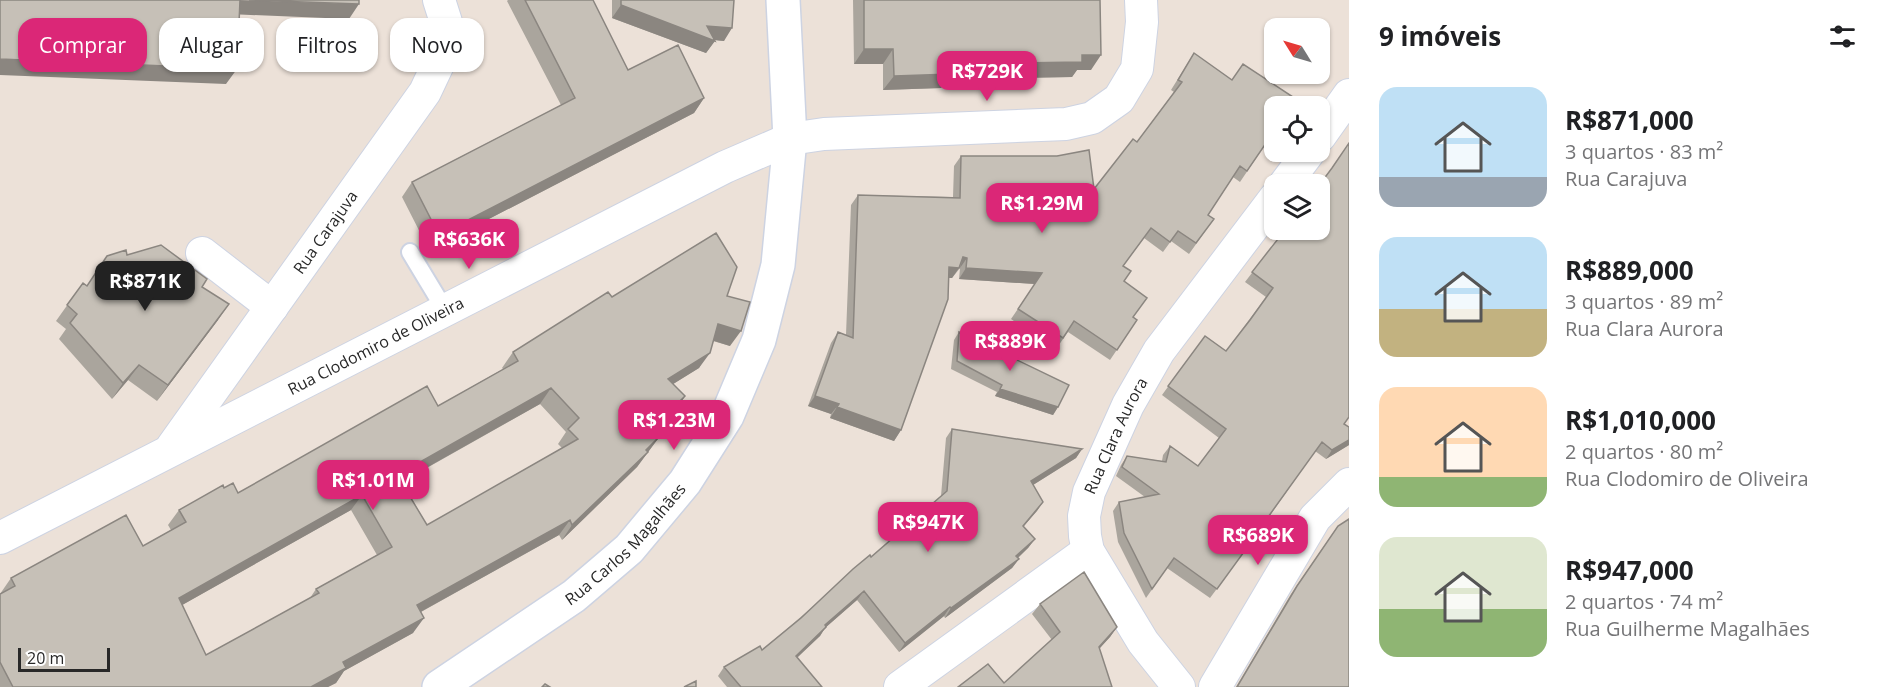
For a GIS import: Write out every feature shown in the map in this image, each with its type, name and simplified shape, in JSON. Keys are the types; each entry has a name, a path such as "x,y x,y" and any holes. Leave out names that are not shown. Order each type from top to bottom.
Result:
{"street":[{"name":"Rua Carajuva","path":"170,450 425,92 442,56 446,22 439,0"},
{"path":"783,0 790,139 896,129 1066,124 1092,118 1119,99 1137,69 1142,22 1141,0"},
{"path":"1330,122 1349,94"},
{"name":"Rua Clodomiro de Oliveira","path":"0,538 725,167 790,139"},
{"name":"Rua Carlos Magalhães","path":"439,687 574,596 629,549 685,482 727,416 759,340 778,265 790,139"},
{"name":"Rua Clara Aurora","path":"1179,687 1143,642 1088,551 1084,516 1089,492 1128,405 1159,351 1264,213"},
{"path":"202,253 272,307"},
{"path":"1215,687 1315,518 1349,484"},
{"path":"900,687 1088,551"}],"lane":[{"path":"410,252 445,310"}],"building":[{"path":"0,0 240,0 239,18 159,18 159,66 147,65 147,18 18,18 18,60 0,59"},
{"path":"249,0 359,0 359,4"},
{"path":"525,0 593,0 628,70 678,45 704,98 439,235 412,182 575,98"},
{"path":"621,0 734,0 732,28 707,26 715,41 621,5"},
{"path":"864,0 1100,0 1101,55 1082,55 1082,62 952,64 952,74 894,76 893,49 864,49"},
{"path":"1194,53 1232,80 1243,64 1264,78 1264,84 1273,84 1291,96 1264,96 1264,146 1247,171 1240,166 1208,215 1214,219 1196,243 1178,231 1170,242 1151,228 1123,266 1131,271 1124,281 1147,298 1133,317 1137,320 1117,350 1074,321 1063,338 1018,309 1042,273 966,268 967,258 963,257 959,268 949,267 948,299 901,430 837,407 839,404 815,396 838,332 853,338 858,195 960,198 961,156 1057,156 1089,150 1094,189 1133,139 1137,142 1182,82 1178,80"},
{"path":"1349,143 1349,417 1344,424 1349,427 1349,440 1332,450 1322,442 1268,517 1275,522 1262,544 1254,538 1217,589 1174,558 1152,589 1124,533 1119,502 1159,494 1122,467 1127,456 1166,462 1170,446 1198,466 1226,429 1168,386 1205,336 1226,351 1250,320 1273,288 1252,272 1277,240 1330,240 1330,174 1328,174"},
{"path":"716,233 737,267 727,296 750,302 741,331 718,324 710,353 668,379 685,396 653,428 660,436 646,450 648,452 572,525 570,520 417,605 424,618 343,662 346,668 311,687 13,687 0,662 0,594 15,586 11,578 126,515 143,546 186,522 179,510 223,485 224,488 233,483 238,493 427,386 438,406 518,361 513,352 608,292 612,297","holes":["551,388 579,418 568,429 578,439 427,525 397,475","362,495 392,547 316,589 319,593 206,655 179,598"]},
{"path":"161,245 207,279 202,287 229,304 168,385 139,365 123,383 70,323 77,314 67,305 83,283 87,286 107,256 126,250 127,255"},
{"path":"959,332 1069,385 1058,407 1000,389 1002,385 957,361"},
{"path":"952,429 1082,449 1031,481 1043,502 1023,526 1035,539 1016,556 1019,559 950,607 905,643 864,591 825,625 826,627 796,656 822,687 741,687 724,667 760,646 762,650 801,618 853,569 870,555 871,557 947,491"},
{"path":"1349,519 1349,687 1237,687 1297,586 1338,526"},
{"path":"1084,572 1117,627 1099,647 1112,687 958,687 988,664 1004,683 1060,632 1040,604"},
{"path":"696,681 696,687 684,687"}]}
